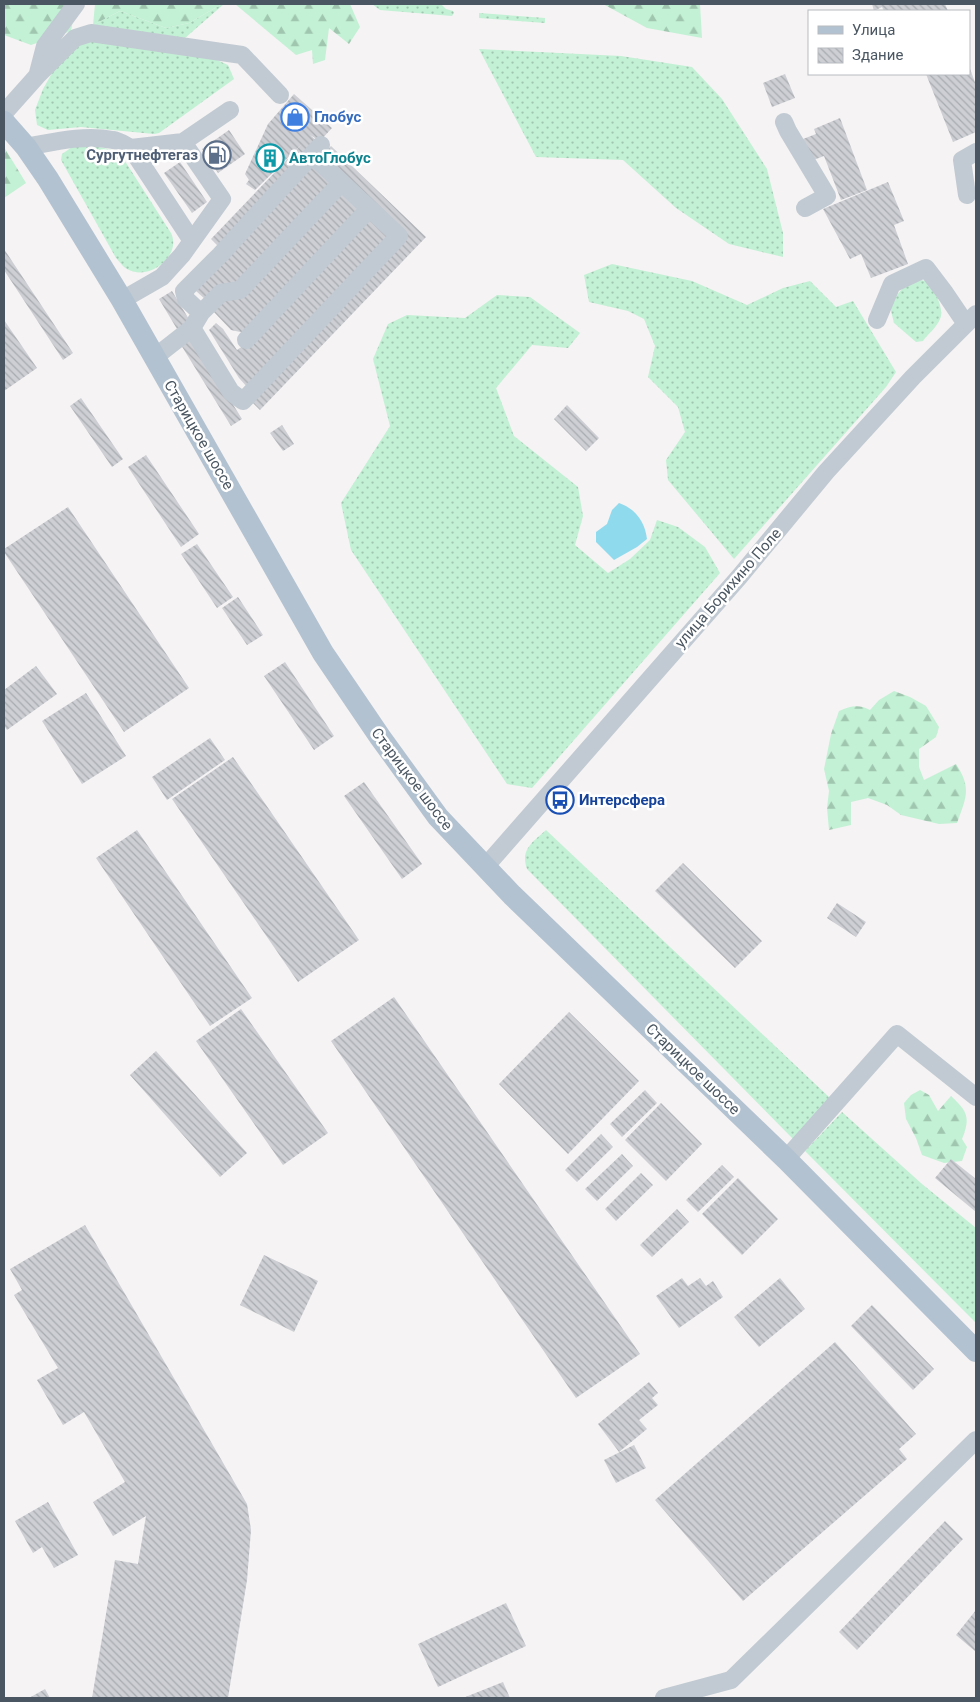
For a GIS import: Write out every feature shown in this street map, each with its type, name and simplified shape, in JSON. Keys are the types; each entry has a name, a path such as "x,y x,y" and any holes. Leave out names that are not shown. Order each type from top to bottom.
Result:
{"main road":[{"name":"Старицкое шоссе","path":"4,122 26,147 48,179 122,300 323,653 380,737 438,817 485,867 786,1159 976,1351"}],"street":[{"path":"37,76 45,46 76,4"},
{"path":"4,113 75,38 91,33 242,55 280,94"},
{"path":"131,148 183,142 230,110"},
{"path":"784,122 827,196 805,208"},
{"path":"26,147 71,138 94,137 115,140 131,148 192,241"},
{"path":"122,300 162,277 182,256 222,199 183,142"},
{"path":"317,150 341,183 398,236 243,401 231,392 186,299 184,291 317,150"},
{"path":"967,194 962,160 976,152"},
{"path":"155,357 196,320 221,293 240,290 341,183"},
{"path":"246,340 369,209"},
{"path":"877,320 892,284 926,268 945,293 971,319"},
{"name":"улица Борихино Поле","path":"485,867 740,576 826,472 971,319"},
{"path":"786,1159 898,1034 976,1097"},
{"path":"724,1698 731,1680 976,1440"},
{"path":"664,1698 731,1680"}],"green space":[{"path":"4,4 76,4 71,31 31,45 4,35"},
{"path":"95,4 222,4 189,23 166,28 120,11 93,25"},
{"path":"224,4 185,38 93,25 120,11 166,28 189,23"},
{"path":"235,4 350,4 360,27 349,44 329,28 325,60 313,64 312,50 296,55"},
{"path":"372,4 441,4 454,13 452,16 380,10"},
{"path":"603,4 700,4 702,38 647,28"},
{"path":"479,13 545,18 545,23 479,18"},
{"path":"91,38 208,56 228,65 234,79 159,133 81,127 48,130 37,125 35,110 43,89 56,66 75,44"},
{"path":"479,49 621,56 692,67 722,99 767,169 783,233 783,257 729,244 676,208 623,160 536,157"},
{"path":"75,145 105,148 121,155 171,233 173,241 172,250 162,264 145,272 136,272 126,268 116,258 61,160 62,154"},
{"path":"4,147 26,183 4,198"},
{"path":"612,264 692,281 747,305 783,288 810,281 836,307 853,301 896,372 886,387 734,559 668,480 666,460 685,432 678,407 648,377 655,346 644,319 628,311 589,302 584,275"},
{"path":"921,280 930,282 938,300 941,315 937,325 923,341 916,342 894,323 890,307 906,286"},
{"path":"497,295 530,297 580,333 568,348 532,345 496,388 514,436 578,487 583,516 575,545 608,573 630,559 650,540 657,520 678,527 705,547 720,573 532,788 507,784 351,550 341,503 390,426 373,359 388,324 407,315 465,318"},
{"path":"894,691 926,706 939,727 936,737 919,749 919,767 924,780 956,764 961,772 966,793 957,823 939,824 901,815 887,805 868,798 851,802 851,825 829,830 827,808 829,791 824,769 831,734 839,711 854,706 870,710 879,700"},
{"path":"546,830 830,1098 794,1140 527,869 525,856 529,846"},
{"path":"920,1090 929,1095 938,1111 951,1096 964,1110 967,1120 962,1139 967,1147 962,1161 944,1163 922,1155 906,1119 904,1103 911,1095"},
{"path":"842,1112 922,1184 976,1228 976,1323 805,1151"}],"water":[{"path":"619,503 639,517 647,539 614,560 596,542 596,532 607,524 612,510"}],"building":[{"path":"872,4 945,4 948,10 884,10 882,7 874,10"},
{"path":"970,69 976,85 976,132 953,142 926,75 970,75"},
{"path":"785,74 795,98 772,107 763,83"},
{"name":"АвтоГлобус","path":"294,94 332,128 320,141 310,135 318,142 218,246 211,239 302,144 255,190 246,184 249,180 245,174 268,124"},
{"path":"840,118 867,190 841,200 824,156 811,161 803,139 816,134 814,129"},
{"path":"229,130 245,154 218,173 202,149"},
{"path":"331,146 426,237 260,410 251,401 407,237 321,156"},
{"path":"180,162 207,202 192,213 164,173"},
{"path":"314,165 333,184 239,283 206,300 196,291"},
{"path":"888,182 904,221 894,225 908,264 871,278 861,254 850,259 823,209"},
{"path":"343,191 362,209 245,333 231,330 213,311"},
{"path":"372,218 390,235 248,388 239,378 209,330 216,323 223,329 237,350 247,343"},
{"path":"4,249 73,353 63,360 4,270"},
{"path":"172,291 190,321 177,329 159,299"},
{"path":"4,320 37,368 4,391"},
{"path":"192,338 242,419 231,426 181,345"},
{"path":"81,398 123,459 112,467 70,406"},
{"path":"567,405 599,438 586,451 554,419"},
{"path":"282,425 294,444 283,451 270,433"},
{"path":"146,455 199,534 181,547 128,467"},
{"path":"68,507 189,688 124,732 4,552 4,549"},
{"path":"197,544 233,597 217,608 181,554"},
{"path":"238,597 263,635 247,645 222,608"},
{"path":"285,662 334,736 314,750 264,676"},
{"path":"36,666 57,694 7,730 4,725 4,690"},
{"path":"86,693 126,756 82,784 42,721"},
{"path":"210,738 225,760 167,800 152,777"},
{"path":"233,757 359,940 298,982 172,799"},
{"path":"364,782 422,864 402,879 344,796"},
{"path":"137,830 252,998 210,1026 96,858"},
{"path":"683,863 762,941 735,968 655,891"},
{"path":"837,903 866,922 856,937 827,918"},
{"path":"394,997 640,1354 576,1398 331,1041"},
{"path":"241,1009 328,1133 283,1165 196,1041"},
{"path":"569,1012 639,1081 568,1154 499,1084"},
{"path":"156,1051 247,1153 220,1177 130,1075"},
{"path":"645,1090 657,1103 622,1137 610,1124"},
{"path":"661,1103 702,1144 666,1181 625,1140"},
{"path":"601,1134 613,1147 577,1182 565,1170"},
{"path":"622,1154 633,1166 597,1201 585,1189"},
{"path":"951,1159 976,1179 976,1212 935,1178"},
{"path":"722,1165 734,1177 698,1212 686,1200"},
{"path":"641,1173 653,1185 616,1221 605,1209"},
{"path":"738,1178 778,1219 742,1255 702,1214"},
{"path":"677,1209 689,1222 652,1257 640,1245"},
{"path":"85,1225 247,1504 251,1530 247,1580 228,1698 92,1698 115,1560 138,1564 146,1516 113,1536 93,1502 125,1482 84,1412 63,1425 37,1380 58,1368 14,1295 22,1290 10,1269"},
{"path":"264,1255 318,1281 294,1332 240,1305"},
{"path":"682,1278 688,1286 700,1278 706,1286 713,1281 723,1297 679,1328 656,1296"},
{"path":"780,1278 805,1309 759,1347 734,1317"},
{"path":"872,1305 934,1369 913,1390 851,1326"},
{"path":"835,1342 916,1434 899,1449 907,1459 743,1601 655,1500"},
{"path":"649,1382 658,1393 652,1398 658,1405 639,1420 647,1429 619,1452 598,1424"},
{"path":"634,1445 646,1468 616,1483 604,1460"},
{"path":"48,1502 78,1555 54,1568 42,1547 33,1553 15,1521"},
{"path":"945,1521 963,1539 857,1650 839,1632"},
{"path":"506,1603 526,1646 438,1687 418,1644"},
{"path":"976,1610 976,1652 956,1635"},
{"path":"503,1682 510,1698 463,1698"},
{"path":"45,1689 50,1698 29,1698"}],"place":[{"name":"Глобус","path":"295,117"},
{"name":"Сургутнефтегаз","path":"217,155"},
{"name":"АвтоГлобус","path":"270,158"},
{"name":"Интерсфера","path":"560,800"}]}
